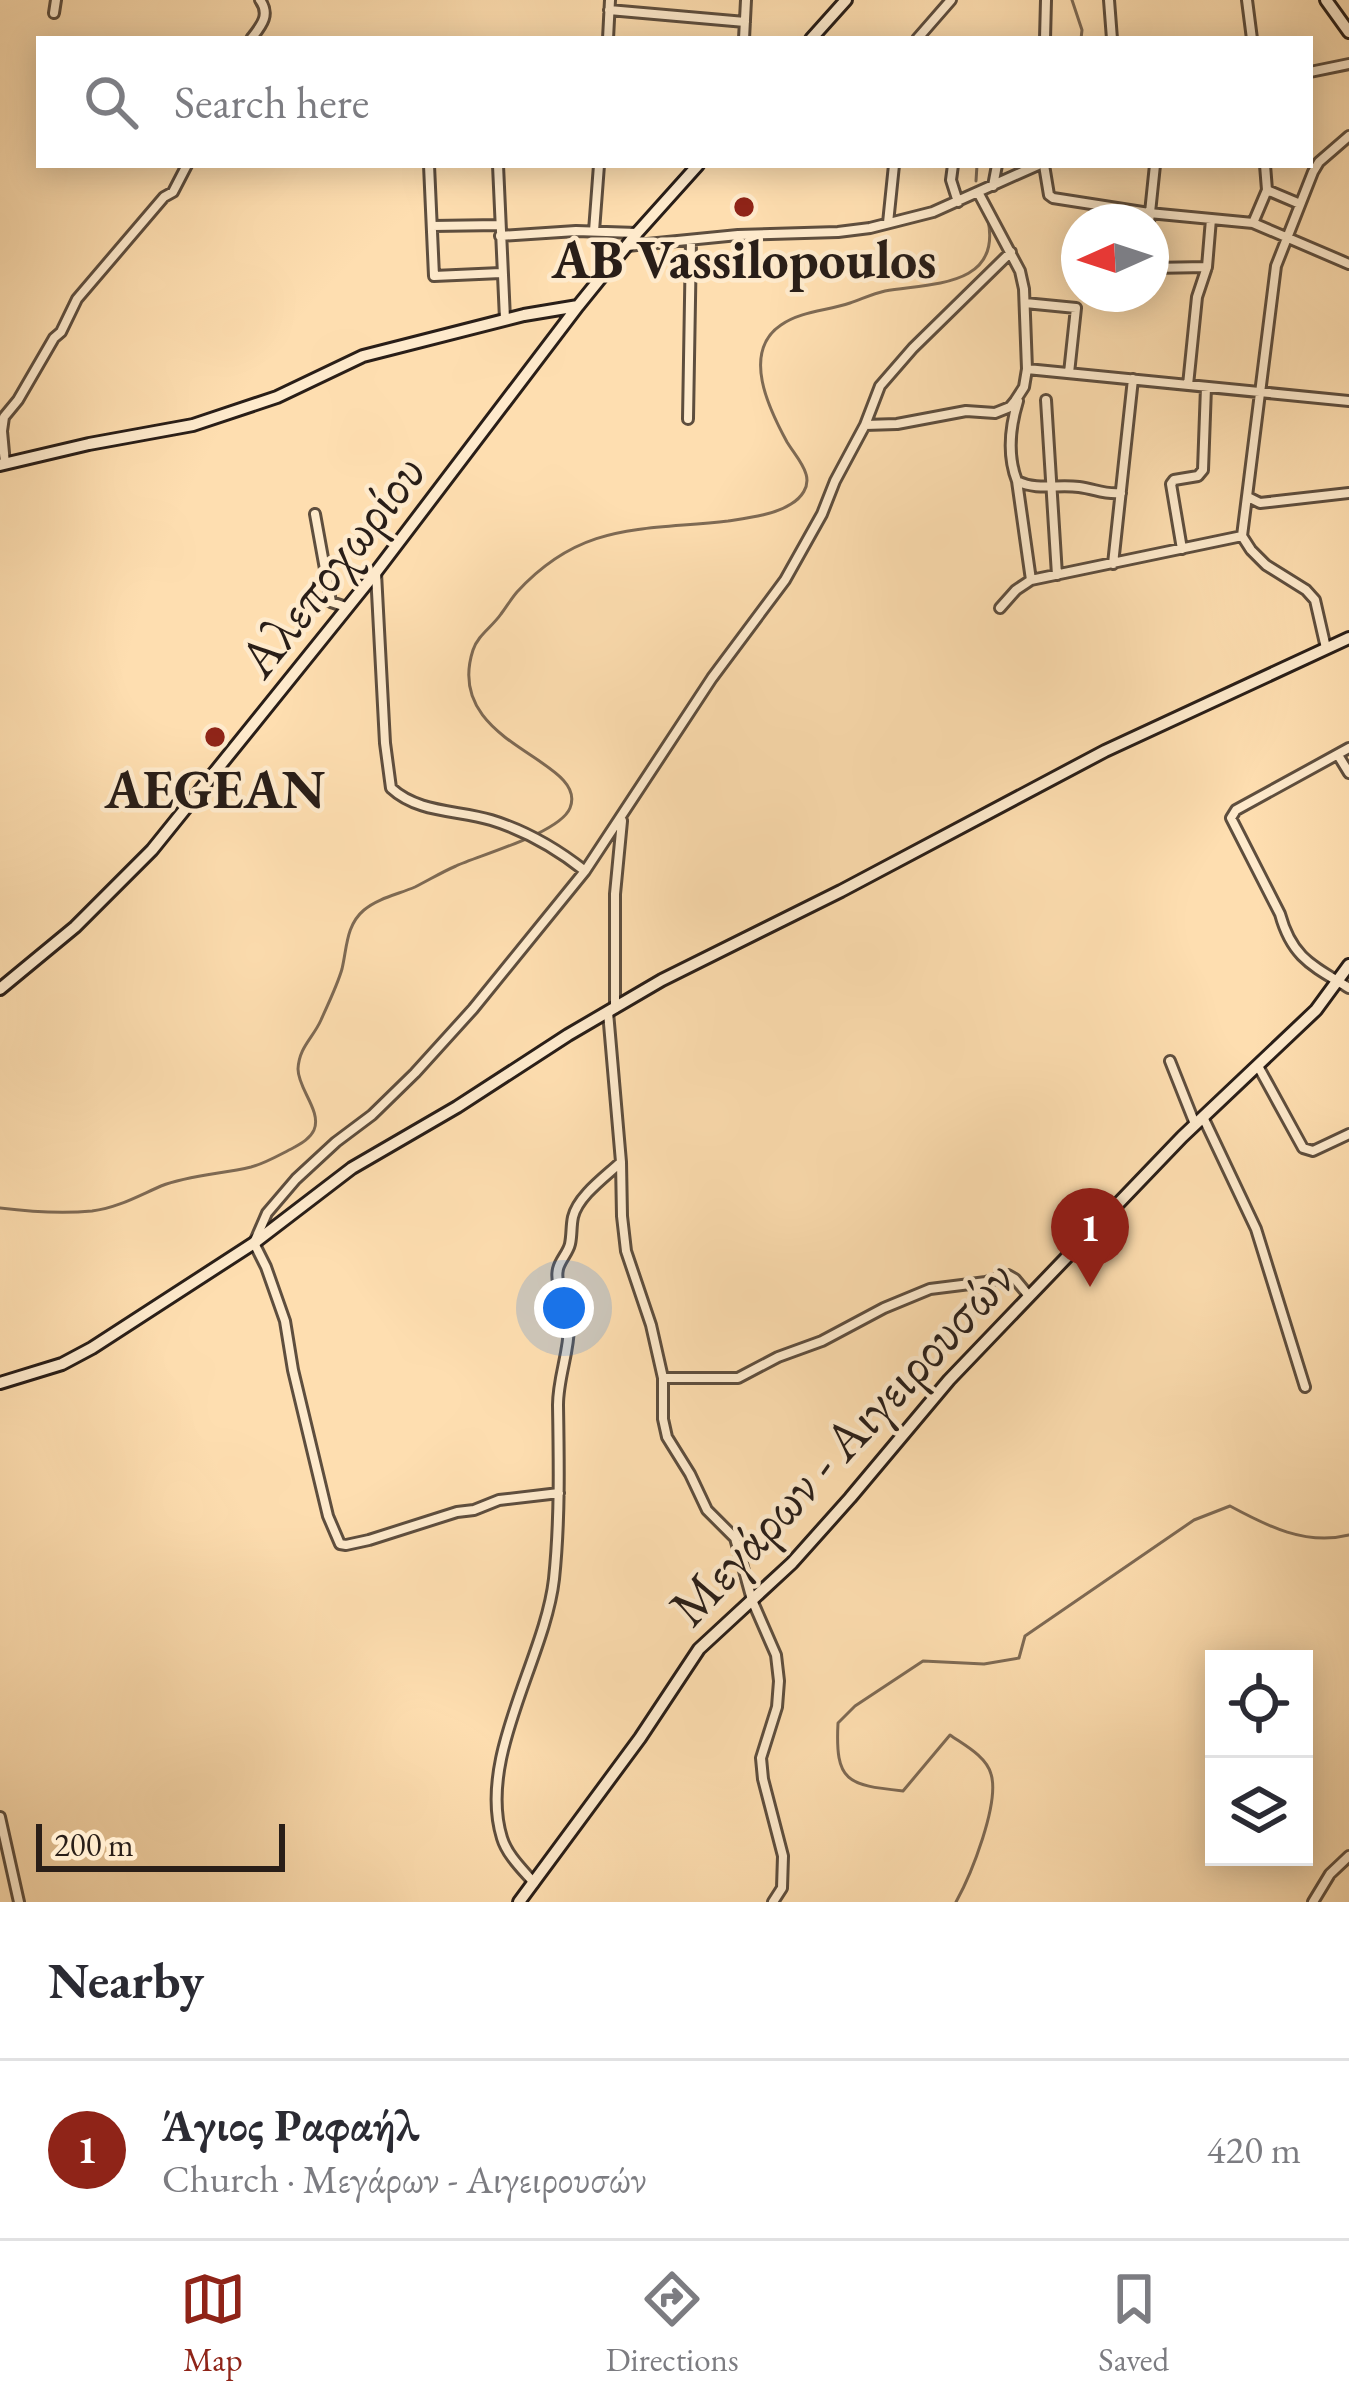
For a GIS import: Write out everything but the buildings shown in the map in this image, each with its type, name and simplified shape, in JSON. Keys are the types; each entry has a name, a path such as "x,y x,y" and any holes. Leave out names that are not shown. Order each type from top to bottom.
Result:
{"main road":[{"path":"814,36 846,0"},
{"path":"1326,0 1349,32"},
{"name":"Αλεποχωρίου","path":"0,989 75,927 152,850 376,572 578,306 695,168"},
{"path":"3,464 209,421 289,392 363,356 578,306"},
{"path":"0,1383 77,1357 254,1243 352,1168 662,980 1105,752 1349,638"},
{"name":"Μεγάρων - Αιγειρουσών","path":"519,1902 699,1649 792,1563 923,1409 1199,1120 1343,985 1349,965"}],"street":[{"path":"54,13 56,0"},
{"path":"253,36 265,19 260,0"},
{"path":"744,36 746,0"},
{"path":"920,35 951,0"},
{"path":"1046,0 1046,36"},
{"path":"1109,0 1112,36"},
{"path":"1247,0 1252,36"},
{"path":"608,36 610,5 745,22"},
{"path":"1313,71 1349,64"},
{"path":"1327,650 1319,605 1311,594 1266,565 1242,536 1276,266 1319,162 1349,136"},
{"path":"3,464 4,417 61,332 77,299 172,192 185,168"},
{"path":"429,168 434,276 501,274"},
{"path":"499,168 505,321"},
{"path":"594,230 599,168"},
{"path":"888,224 894,168"},
{"path":"953,168 958,202"},
{"path":"993,186 996,168"},
{"path":"627,246 738,235 838,232 888,224 933,212 1034,168"},
{"path":"1042,168 1052,198 1083,204"},
{"path":"1150,204 1155,168"},
{"path":"1252,223 1267,190 1265,168"},
{"path":"1267,190 1300,204"},
{"path":"979,194 1020,271 1025,303 1027,369 1010,434 1031,580"},
{"path":"1169,218 1252,223 1349,264"},
{"path":"1188,385 1211,219"},
{"path":"432,226 638,233"},
{"path":"688,419 691,241"},
{"path":"559,1492 516,1496 369,1540 340,1544 328,1516 285,1321 254,1243 267,1213 296,1179 416,1073 585,871 712,678 784,580 822,514 884,380 1011,252"},
{"path":"1169,268 1207,267"},
{"path":"1025,303 1076,308 1069,373"},
{"path":"1027,369 1349,401"},
{"path":"1113,564 1133,380"},
{"path":"1182,549 1171,484 1203,470 1206,387"},
{"path":"865,425 966,411 995,413 1010,407 1021,394"},
{"path":"1046,400 1057,575"},
{"path":"1017,481 1036,488 1073,486 1102,494 1121,493"},
{"path":"1247,496 1260,503 1349,493"},
{"path":"314,514 329,596 332,604 347,608"},
{"path":"1000,608 1031,580 1242,536"},
{"path":"376,572 392,788 413,804 476,816 537,838 585,871"},
{"path":"1343,985 1298,954 1231,818 1236,810 1349,748"},
{"path":"1338,754 1349,773"},
{"path":"623,813 611,1010 626,1251 663,1378 667,1437 707,1510 735,1538 752,1600 776,1655 779,1681 774,1720 761,1758 783,1856 782,1888 773,1902"},
{"path":"1170,1060 1256,1229 1305,1387"},
{"path":"1258,1066 1303,1148 1313,1151 1349,1134"},
{"path":"533,1883 502,1838 499,1785 509,1729 551,1604 559,1492 558,1402 569,1317 558,1269 570,1244 577,1207 621,1162"},
{"path":"663,1378 738,1378 938,1286 1008,1276 1029,1296"},
{"path":"0,1817 19,1902"},
{"path":"1313,1902 1330,1874 1349,1856"}],"waterway":[{"path":"1072,0 1081,36"},
{"path":"976,181 977,168"},
{"path":"0,1208 101,1209 172,1182 257,1165 310,1136 315,1115 299,1077 299,1061 335,988 358,916 382,899 536,834 570,808 570,791 559,776 495,729 478,708 469,682 478,640 541,569 590,541 641,529 752,517 795,502 807,479 773,414 762,381 763,350 769,336 806,314 885,291 958,278 984,259 988,220"},
{"path":"956,1902 988,1820 993,1787 988,1768 950,1735 903,1791 857,1782 842,1769 838,1743 838,1723 855,1706 923,1661 984,1664 1019,1658 1025,1636 1194,1520 1230,1506 1302,1536 1349,1535"}],"place":[{"name":"AB Vassilopoulos","path":"744,207"},
{"name":"AEGEAN","path":"215,737"},
{"name":"Άγιος Ραφαήλ","path":"1090,1287"}]}
